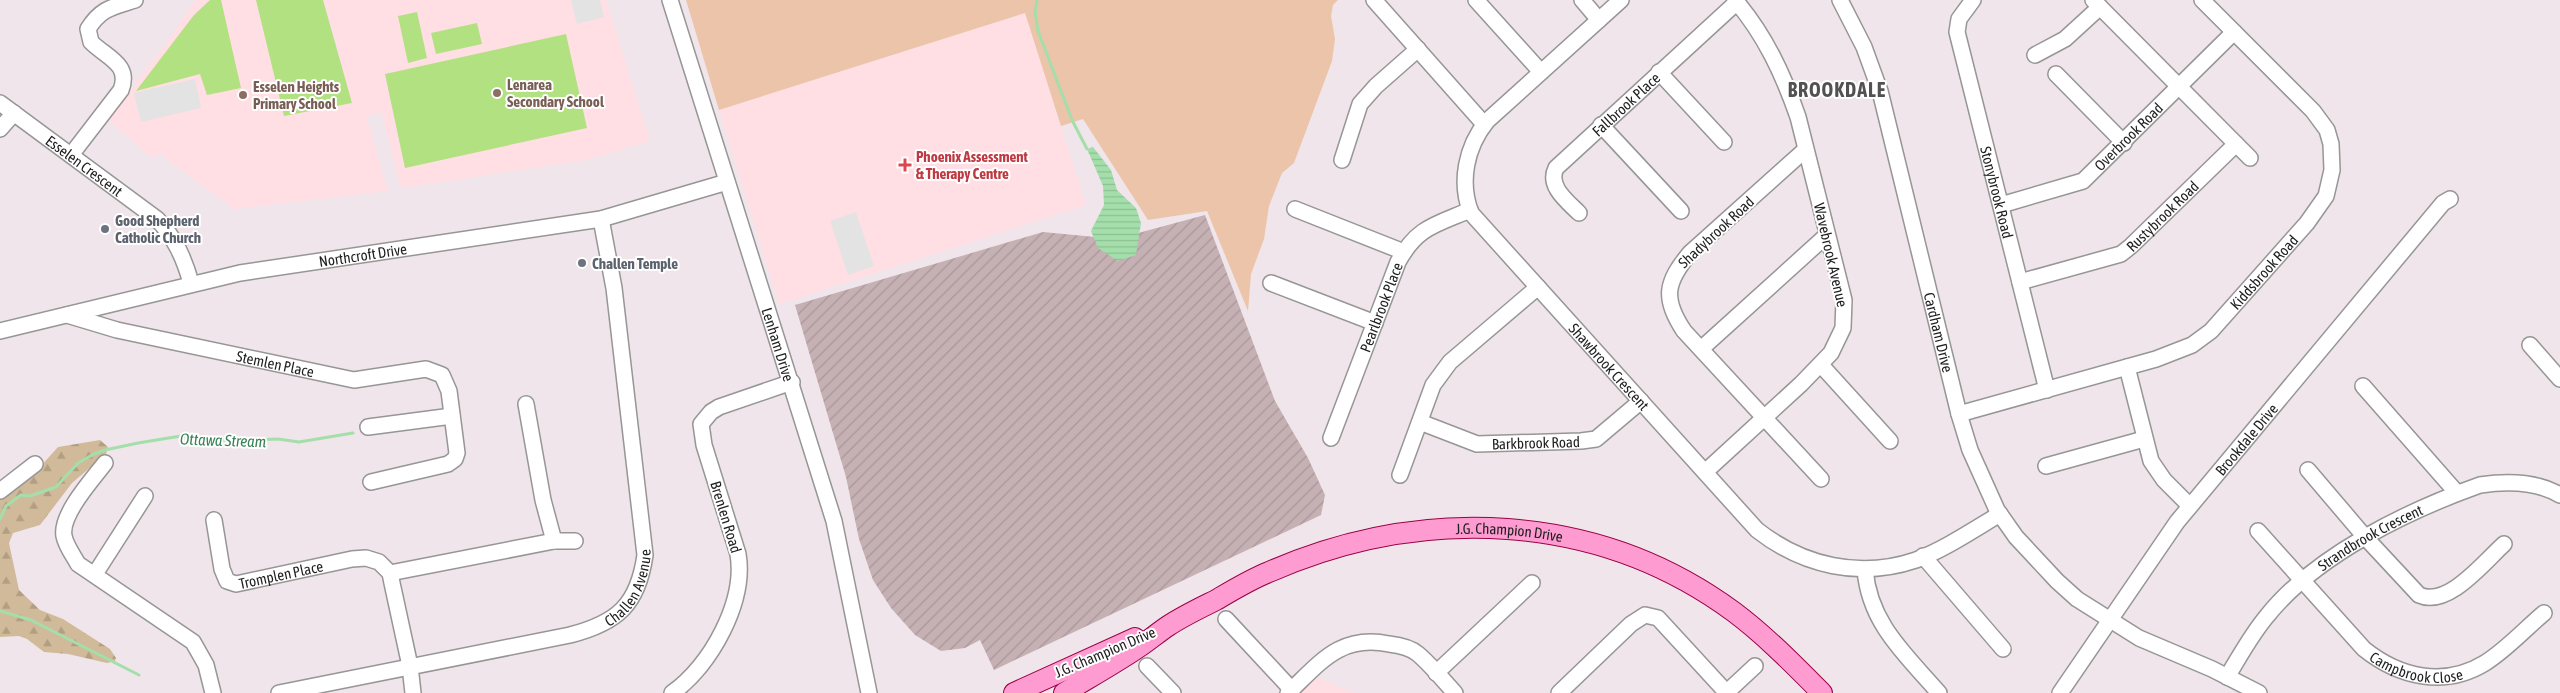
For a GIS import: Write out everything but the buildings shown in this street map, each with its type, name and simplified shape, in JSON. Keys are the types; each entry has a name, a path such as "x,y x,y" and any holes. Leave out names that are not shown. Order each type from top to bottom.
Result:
{"main road":[{"name":"J.G. Champion Drive","path":"1028,690 1139,636 1169,625 1266,573 1337,546 1377,535 1426,528 1470,526 1508,528 1588,544 1662,569 1735,613 1790,660 1822,693"},
{"name":"J.G. Champion Drive","path":"1064,693 1136,650 1169,625"}],"street":[{"path":"71,155 121,90 124,82 124,73 121,67 91,42 88,29 96,16 103,11 135,0"},
{"name":"Lenham Drive","path":"670,0 792,382 834,522 869,693"},
{"path":"1374,0 1484,124"},
{"path":"1476,0 1541,72"},
{"path":"1582,0 1599,20"},
{"path":"1470,210 1466,199 1468,158 1478,132 1484,124 1621,0"},
{"name":"Cardham Drive","path":"1840,0 1864,47 1880,91 1959,414 1977,467 2000,514 2031,555 2056,581 2077,599 2139,638 2228,677 2259,693"},
{"name":"Stonybrook Road","path":"1973,0 1959,19 1957,32 2047,390"},
{"name":"Kiddsbrook Road","path":"1959,414 2156,359 2192,345 2211,331 2307,223 2326,196 2332,170 2332,144 2326,130 2313,111 2202,0"},
{"name":"Fallbrook Place","path":"1579,213 1555,186 1553,175 1556,168 1736,1"},
{"name":"Wavebrook Avenue","path":"1705,472 1821,365 1838,341 1845,314 1844,300 1798,117 1775,58 1759,30 1736,1"},
{"path":"2035,55 2065,38 2096,3 2250,158"},
{"name":"Overbrook Road","path":"2001,204 2083,182 2234,32"},
{"path":"1342,160 1360,104 1376,86 1418,49"},
{"path":"1659,72 1724,142"},
{"path":"2056,74 2124,143"},
{"name":"Esselen Crescent","path":"0,103 157,219 170,232 185,262 191,283"},
{"path":"0,129 14,113"},
{"path":"1601,125 1681,211"},
{"name":"Rustybrook Road","path":"2020,282 2120,254 2131,246 2236,144"},
{"name":"Shadybrook Road","path":"1805,150 1690,253 1674,272 1669,283 1671,306 1684,331 1821,479"},
{"name":"Northcroft Drive","path":"0,331 191,283 339,257 601,219 727,182"},
{"name":"Brookdale Drive","path":"2060,693 2190,506 2437,211 2450,199"},
{"path":"1295,209 1404,252"},
{"name":"Pearlbrook Place","path":"1331,438 1375,323 1408,244 1430,227 1470,210"},
{"name":"Shawbrook Crescent","path":"1470,210 1757,530 1772,542 1809,561 1832,567 1865,569 1890,566 1923,556 2000,514"},
{"name":"Challen Avenue","path":"288,692 592,630 619,613 638,588 645,555 614,288 601,219"},
{"path":"1701,349 1827,235"},
{"path":"1271,283 1375,323"},
{"path":"1400,475 1433,385 1450,362 1538,287"},
{"name":"Stemlen Place","path":"66,314 117,330 354,380 426,369 436,371 446,380 457,453 453,461 371,482"},
{"path":"2530,345 2560,379"},
{"path":"1821,365 1890,441"},
{"path":"2127,367 2151,461 2164,480 2190,506"},
{"name":"Brenlen Road","path":"672,693 692,676 721,635 729,617 740,569 729,522 704,445 701,424 710,412 719,407 792,382"},
{"path":"2363,386 2457,494"},
{"name":"Barkbrook Road","path":"1420,422 1478,444 1581,441 1596,439 1641,400"},
{"path":"526,404 543,500 554,541"},
{"path":"368,427 452,416"},
{"path":"2046,466 2144,439"},
{"path":"104,463 66,517 64,536 69,549 78,564 193,642 206,665 213,693"},
{"path":"0,491 35,464"},
{"path":"2308,470 2365,537 2419,595 2433,599 2450,592 2504,544"},
{"name":"Strandbrook Crescent","path":"2228,677 2256,630 2301,581 2319,566 2383,526 2480,485 2508,483 2547,488 2560,495"},
{"path":"94,574 145,496"},
{"name":"Tromplen Place","path":"214,520 222,569 227,581 236,584 352,559 379,562 390,573"},
{"name":"Campbrook Close","path":"2258,531 2364,649 2378,661 2408,674 2424,677 2460,673 2486,662 2544,613"},
{"path":"413,693 410,666 390,573 554,541 575,540"},
{"path":"1923,556 2003,649"},
{"path":"1865,569 1866,587 1885,631 1939,693"},
{"path":"1436,673 1532,582"},
{"path":"1559,693 1631,624 1644,615 1658,618 1726,693 1755,666"},
{"path":"1226,619 1290,691 1327,656 1342,647 1362,641 1396,645 1417,653 1455,693"},
{"path":"1147,666 1173,693"}],"shaded area":[{"path":"195,0 606,0 650,141 586,160 401,188 381,112 366,116 388,191 234,209 159,153 154,159 108,120 167,42"},
{"path":"210,0 221,0 241,88 207,95 200,74 136,91 194,15"},
{"path":"256,0 323,0 352,103 284,116"},
{"path":"571,0 600,0 604,17 577,24"},
{"path":"686,0 1338,0 1333,5 1331,16 1335,39 1332,61 1294,163 1282,173 1269,206 1264,239 1251,274 1248,311 1207,211 1148,220 1083,119 1061,126 1025,13 719,110"},
{"path":"417,12 427,58 408,63 398,16"},
{"name":"Phoenix Assessment & Therapy Centre","path":"1025,13 1086,205 779,304 719,110"},
{"path":"477,23 482,44 436,54 431,33"},
{"path":"566,34 587,128 405,168 385,74"},
{"path":"195,79 201,108 141,122 134,93"},
{"path":"1093,147 1111,170 1117,190 1136,208 1141,223 1136,255 1118,261 1098,248 1091,231 1104,205 1103,186 1087,149"},
{"path":"856,212 874,266 848,275 830,221"},
{"path":"1205,215 1275,401 1308,458 1325,495 1321,515 994,670 980,640 965,648 941,651 915,635 891,608 873,580 859,539 846,477 795,305 1043,232 1116,239"},
{"path":"1317,678 1355,693 1300,693"}],"green space":[{"path":"100,440 108,447 106,454 72,483 40,525 13,533 9,543 19,590 40,610 63,619 110,649 116,658 115,661 107,663 68,654 44,652 27,639 19,636 0,637 0,496 40,467 58,447"}],"waterway":[{"path":"1037,0 1035,12 1038,31 1072,120 1087,149"},
{"name":"Ottawa Stream","path":"0,519 6,506 21,495 30,496 56,487 78,463 105,450 181,436 231,441 278,439 299,442 353,433"},
{"path":"0,611 31,620 139,675"}],"place":[{"name":"Lenarea Secondary School","path":"497,93"},
{"name":"Esselen Heights Primary School","path":"243,95"},
{"name":"Phoenix Assessment & Therapy Centre","path":"905,165"},
{"name":"Good Shepherd Catholic Church","path":"105,229"},
{"name":"Challen Temple","path":"582,263"}],"district":[{"name":"BROOKDALE","path":"1837,89"}]}
